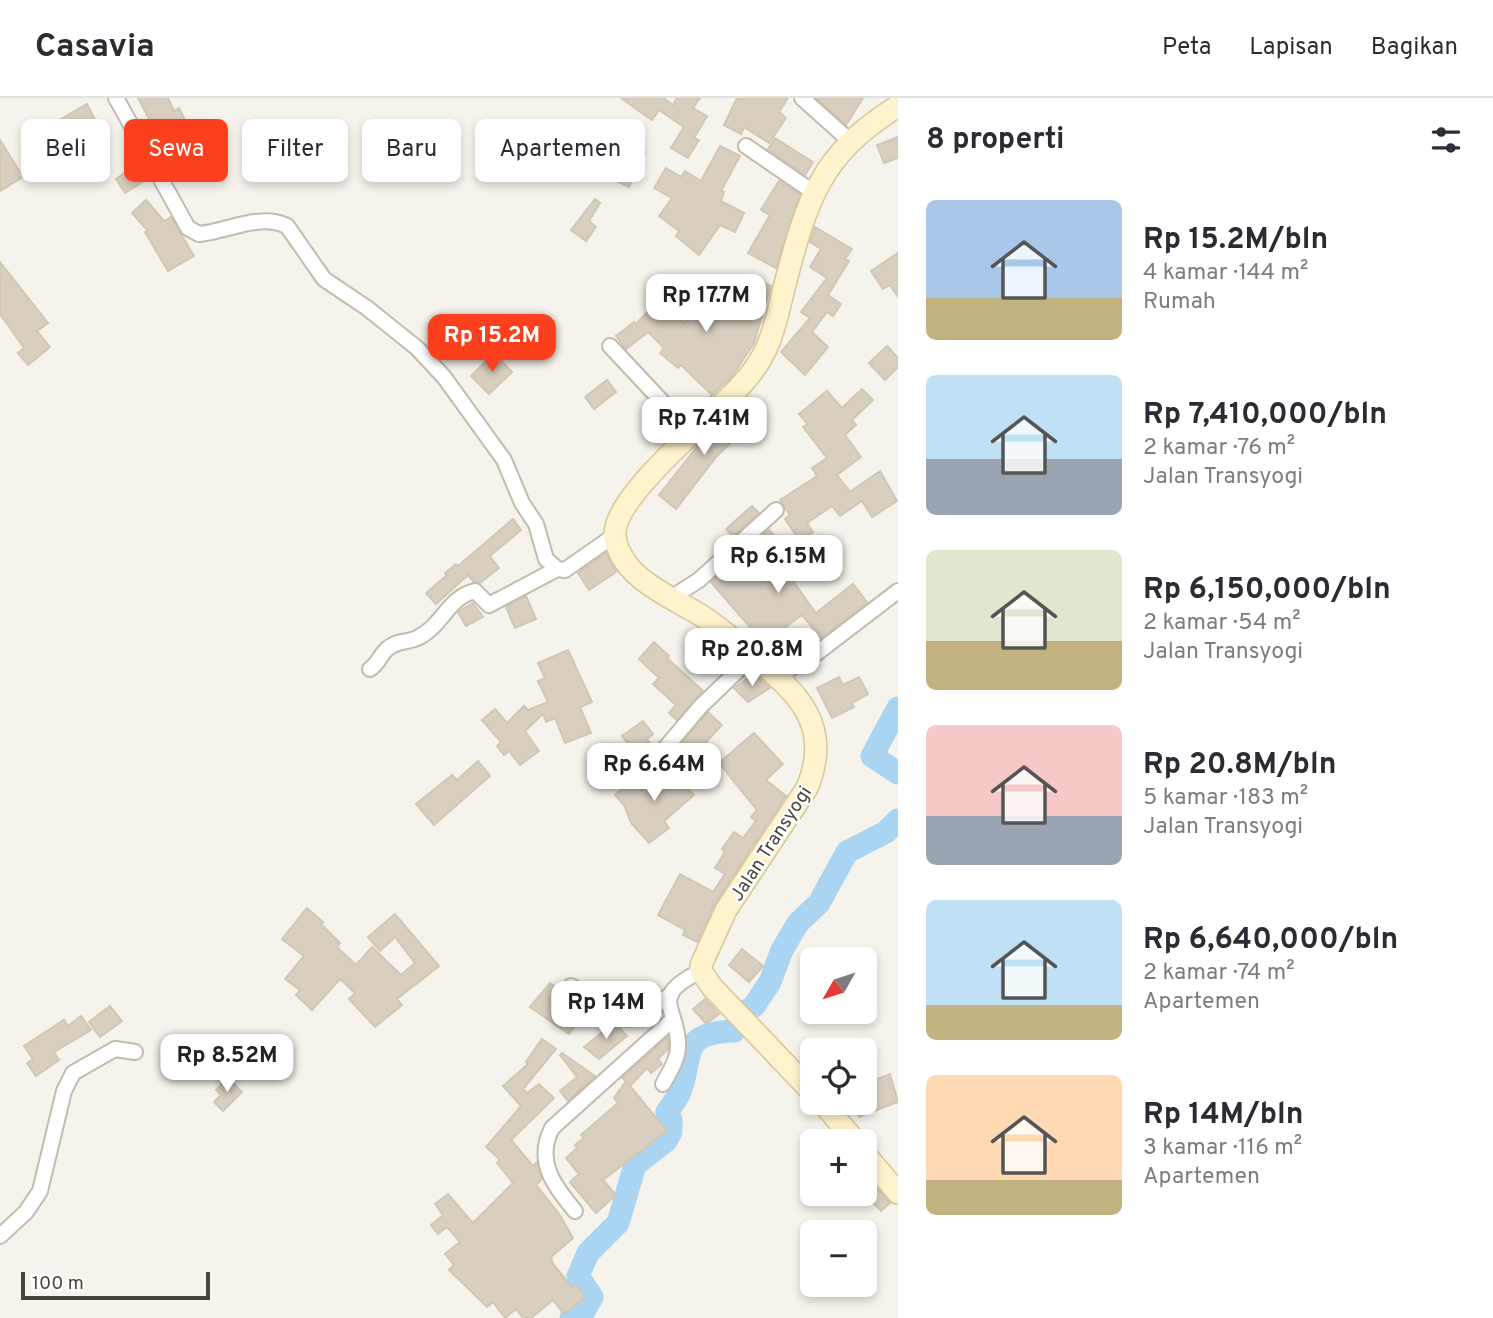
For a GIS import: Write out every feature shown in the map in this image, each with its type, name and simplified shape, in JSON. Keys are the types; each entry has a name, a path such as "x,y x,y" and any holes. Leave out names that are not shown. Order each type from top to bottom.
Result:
{"main road":[{"path":"615,535 629,501 735,390 766,349 803,215 813,191 850,141 898,106"},
{"name":"Jalan Transyogi","path":"615,535 620,551 638,576 725,632 778,676 802,704 814,729 816,746 813,774 791,816 726,910 705,953 701,971"},
{"path":"701,971 712,988 800,1080"},
{"path":"833,1115 845,1129"},
{"path":"877,1168 898,1193"}],"street":[{"path":"116,98 188,228 199,234 248,223 280,223 287,226 324,279 367,308 430,361 504,460 522,503 536,524 543,552 557,569"},
{"path":"802,98 850,141"},
{"path":"746,146 813,191"},
{"path":"610,346 669,410 688,437"},
{"path":"671,598 699,580 776,510"},
{"path":"370,669 379,663 385,651 399,641 417,638 463,593 475,591 489,605 557,569 570,568 615,535"},
{"path":"778,676 817,653 898,591"},
{"path":"643,773 700,707 753,656"},
{"path":"571,986 611,1013 626,1019 640,1014 671,995 686,979 701,971"},
{"path":"663,1084 674,1062 678,1046 667,1008 671,995"},
{"path":"575,1212 550,1178 545,1152 547,1138 560,1117 671,1021"},
{"path":"0,1236 26,1212 40,1191 64,1091 73,1073 115,1049 135,1052"}],"building":[{"path":"138,98 168,98 174,111 179,108 185,119 149,119"},
{"path":"621,98 663,98 673,105 677,98 700,98 693,108 707,116 694,138 699,140 688,158 671,148 684,127 659,110 652,120"},
{"path":"737,98 788,98 779,112 786,118 769,143 744,127 741,134 724,125"},
{"path":"816,98 863,98 846,125"},
{"path":"87,104 94,119 61,119"},
{"path":"898,137 898,158 884,163 877,145"},
{"path":"775,138 813,162 805,175 768,149"},
{"path":"0,140 21,174 21,178 0,191"},
{"path":"720,146 740,156 721,191 724,192 721,201 744,213 735,232 720,225 699,255 676,236 679,231 659,216 672,198 654,188 666,168 681,177 685,171 701,181"},
{"path":"124,173 124,182 143,182 125,193 116,179"},
{"path":"779,181 800,195 776,268 748,253 770,215 761,210"},
{"path":"618,182 631,182 629,187"},
{"path":"595,199 600,203 589,221 596,227 586,241 571,230"},
{"path":"146,200 164,221 171,217 194,256 168,271 145,232 148,231 132,213"},
{"path":"815,227 852,249 845,259 849,261 828,295 841,304 833,316 827,312 812,332 828,347 805,375 781,352 810,318 801,312 827,278 810,267 821,249 810,242"},
{"path":"898,253 898,297 890,285 883,289 871,271"},
{"path":"0,262 48,323 37,331 50,347 28,365 18,353 24,348 0,314"},
{"path":"751,276 771,286 754,343 733,375 687,419 712,395 681,365 678,368 660,353 664,348 648,332 626,349 616,336 634,322 636,324 660,299 685,323 709,294 729,310"},
{"path":"887,346 898,358 898,367 885,380 869,363"},
{"path":"494,353 512,372 489,394 471,376"},
{"path":"607,380 616,392 594,409 585,397"},
{"path":"862,389 873,400 852,420 856,425 845,435 861,457 837,475 850,492 880,471 897,501 872,517 862,501 840,516 832,506 807,523 813,532 800,541 785,519 790,515 780,500 817,476 812,468 827,458 803,427 808,424 799,414 827,391 842,408"},
{"path":"738,407 752,422 717,456 676,509 659,495 700,443"},
{"path":"752,506 759,513 733,536 726,529"},
{"path":"513,519 521,530 490,556 499,568 480,583 474,582 468,575 436,604 426,593 447,575 445,573 456,564 458,566"},
{"path":"769,530 805,571 793,581 816,613 853,584 867,602 821,638 802,615 783,629 793,642 773,656 761,646 758,642 761,640 711,582"},
{"path":"606,553 616,572 589,590 578,573"},
{"path":"526,596 536,619 515,628 506,607"},
{"path":"473,603 483,617 466,626 458,612"},
{"path":"654,642 669,656 667,658 703,691 677,720 669,713 676,705 653,684 659,678 639,659"},
{"path":"568,650 592,702 580,707 591,733 565,743 555,718 546,722 543,714 525,731 539,751 520,765 509,751 504,755 497,746 501,742 482,720 495,709 507,723 524,706 528,710 548,702 538,681 545,678 538,663"},
{"path":"753,674 770,688 748,702 734,688"},
{"path":"839,677 843,685 859,677 868,694 852,703 854,707 832,718 817,688"},
{"path":"708,712 722,725 694,755 682,743"},
{"path":"643,721 653,734 647,739 650,743 636,754 622,736"},
{"path":"754,733 783,764 766,780 786,796 715,903 697,942 683,935 685,930 658,915 680,874 713,892 725,874 715,868 725,852 722,849 734,832 743,838 756,821 751,817 757,810 719,763"},
{"path":"478,761 490,776 434,825 416,804 452,775 457,780"},
{"path":"666,767 694,795 664,821 669,828 649,843 631,823 624,805 615,795 632,780 641,791"},
{"path":"307,908 323,922 321,924 340,943 337,947 356,965 372,947 401,975 415,963 395,937 380,951 368,937 395,914 439,966 397,999 402,1005 375,1027 349,999 355,993 340,979 312,1010 296,995 300,990 285,979 304,956 282,939"},
{"path":"742,949 763,966 749,982 729,965"},
{"path":"550,983 587,1011 569,1034 530,1007"},
{"path":"705,999 719,1014 706,1024 693,1009"},
{"path":"110,1006 122,1021 100,1037 89,1022"},
{"path":"81,1016 91,1030 54,1052 59,1060 36,1076 27,1063 33,1059 24,1046 64,1020 68,1026"},
{"path":"611,1025 619,1027 627,1036 599,1059 584,1047"},
{"path":"668,1037 668,1049 658,1059 662,1064 651,1073 647,1068 631,1085 622,1078"},
{"path":"542,1039 556,1049 523,1089 527,1093 539,1084 554,1098 511,1140 533,1166 537,1162 542,1179 536,1185 560,1215 573,1238 551,1257 553,1264 572,1287 576,1285 585,1297 564,1314 553,1300 531,1318 523,1318 516,1309 505,1318 493,1302 487,1307 449,1270 454,1265 445,1254 460,1242 447,1227 438,1234 431,1225 443,1215 435,1204 448,1194 473,1223 513,1183 497,1163 500,1160 486,1147 521,1106 503,1086 528,1064 526,1062"},
{"path":"562,1053 595,1076 568,1101 560,1091 577,1077 560,1055"},
{"path":"890,1074 898,1102 877,1110 877,1079"},
{"path":"228,1078 242,1092 223,1111 214,1102 221,1095 216,1090"},
{"path":"626,1081 667,1131 603,1180 616,1195 596,1213 570,1182 579,1174 566,1158 584,1138 581,1135 618,1103 614,1098"},
{"path":"877,1188 890,1203 881,1211 876,1206"}],"waterway":[{"path":"898,708 872,756 898,773"},
{"path":"571,1318 583,1313 592,1297 578,1276 588,1253 618,1223 635,1165 666,1141 671,1132 671,1120 667,1112 684,1081 690,1050 703,1037 734,1031 739,1016 754,1006 770,982 782,950 798,923 819,903 847,852 886,832 898,820"}]}
